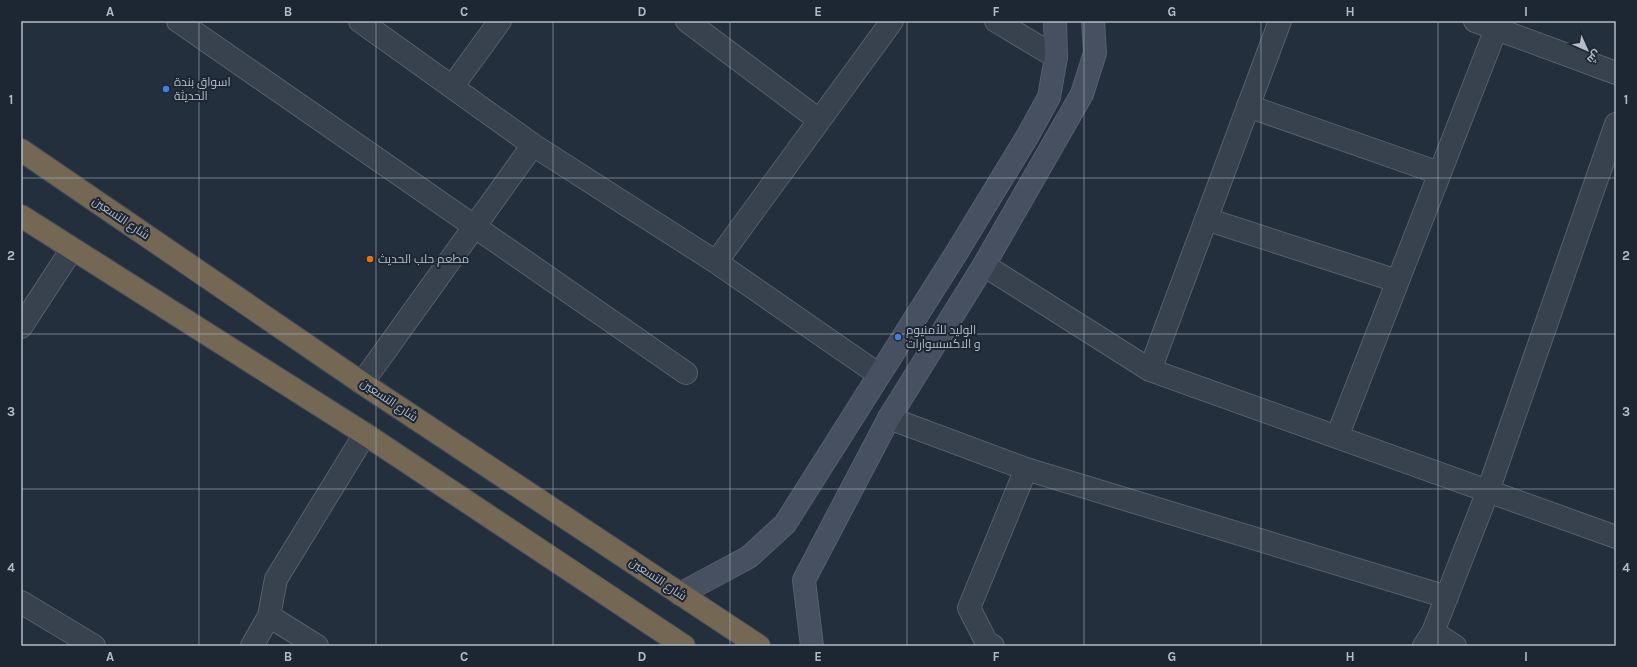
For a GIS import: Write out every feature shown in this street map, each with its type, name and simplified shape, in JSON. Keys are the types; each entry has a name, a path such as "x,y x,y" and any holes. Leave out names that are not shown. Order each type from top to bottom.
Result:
{"highway":[{"name":"شارع التسعين","path":"21,150 362,383 759,646"},
{"path":"21,216 365,434 684,646"}],"main road":[{"path":"680,594 749,557 785,524 878,374 957,252 1027,137 1049,97 1056,57 1056,21"},
{"path":"812,646 804,580 889,418 984,265 1082,94 1094,53 1093,21"}],"street":[{"path":"178,21 686,373"},
{"path":"360,21 533,145 716,262 878,374"},
{"path":"452,87 500,21"},
{"path":"687,21 819,120"},
{"path":"716,262 892,21"},
{"path":"996,21 1056,57"},
{"path":"1150,370 1280,21"},
{"path":"1475,21 1616,73"},
{"path":"1337,437 1496,29"},
{"path":"1248,106 1440,174"},
{"path":"1455,646 1428,639 1447,597 1488,491 1616,124"},
{"path":"362,383 473,226 533,145"},
{"path":"1206,219 1397,281"},
{"path":"21,326 72,249"},
{"path":"984,265 1150,370 1616,537"},
{"path":"889,418 1026,470 1447,597"},
{"path":"252,646 269,616 276,579 365,434"},
{"path":"992,646 987,643 969,608 1026,470"},
{"path":"21,602 94,646"},
{"path":"269,616 318,646"}],"place":[{"name":"اسواق بندة الحديثة","path":"166,89"},
{"name":"مطعم حلب الحديث","path":"370,259"},
{"name":"الوليد للأمنيوم و الاكسسوارات","path":"898,337"}]}
